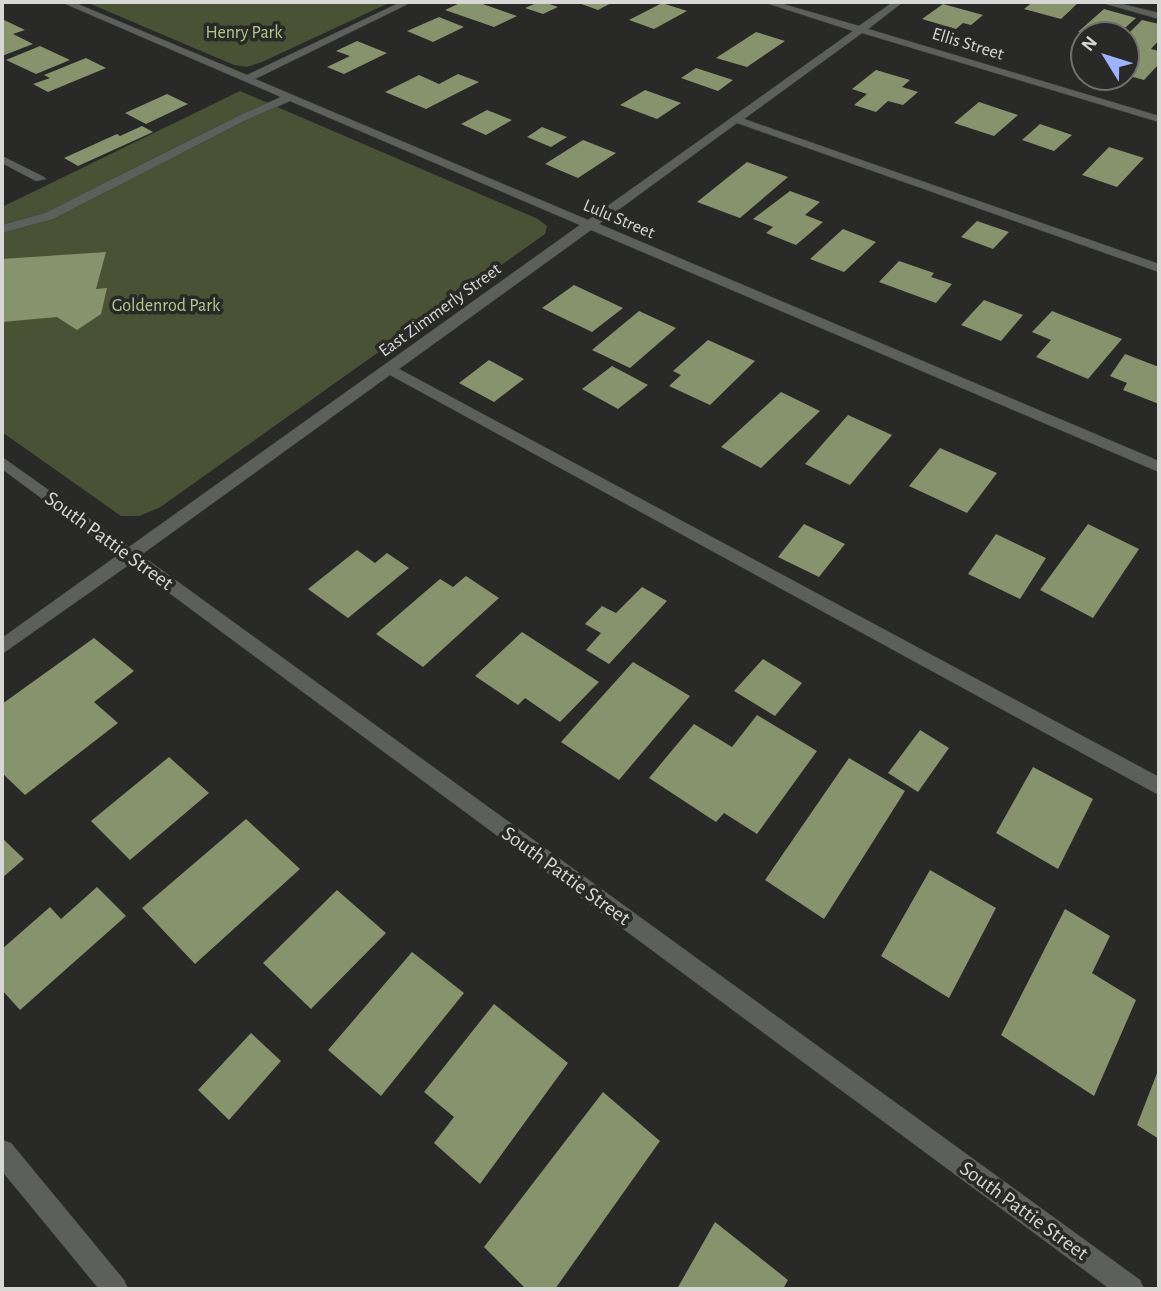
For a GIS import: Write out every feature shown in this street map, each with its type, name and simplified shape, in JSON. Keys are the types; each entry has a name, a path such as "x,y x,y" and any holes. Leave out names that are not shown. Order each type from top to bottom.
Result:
{"street":[{"name":"Lulu Street","path":"66,2 1159,467"},
{"path":"245,80 408,2"},
{"name":"Ellis Street","path":"767,2 1159,119"},
{"name":"East Zimmerly Street","path":"2,648 899,2"},
{"path":"1104,2 1159,16"},
{"path":"2,229 49,216 288,97"},
{"path":"735,119 1159,268"},
{"path":"2,159 40,179"},
{"path":"389,369 1159,787"},
{"name":"South Pattie Street","path":"2,462 1131,1289"},
{"path":"2,1152 115,1289"}],"green space":[{"name":"Henry Park","path":"86,2 391,2 247,67 234,65"},
{"name":"Goldenrod Park","path":"240,91 538,219 547,226 545,234 159,508 139,516 121,516 2,432 2,207"}],"building":[{"path":"462,2 477,2 517,16 494,27 445,10"},
{"path":"539,2 558,7 543,14 525,8"},
{"path":"576,2 613,2 598,10"},
{"path":"1033,2 1079,2 1061,19 1024,9"},
{"path":"662,3 687,11 654,29 629,20"},
{"path":"943,4 983,15 971,25 963,23 956,29 922,19"},
{"path":"1104,9 1136,18 1133,21 1090,21"},
{"path":"439,17 464,27 433,42 407,31"},
{"path":"2,19 25,30 13,34 33,44 2,56"},
{"path":"1142,20 1159,24 1159,40 1151,49 1159,51 1159,64 1144,80 1140,79"},
{"path":"756,32 785,41 747,67 716,58"},
{"path":"357,41 387,53 344,74 327,67 350,56 336,51"},
{"path":"40,46 70,60 36,74 6,60"},
{"path":"86,58 106,68 48,92 33,84 50,78 44,75"},
{"path":"696,68 733,80 718,91 681,78"},
{"path":"876,70 910,80 902,87 918,92 903,105 888,101 876,112 854,105 867,94 852,89"},
{"path":"458,74 479,82 426,109 385,92 419,75 439,84"},
{"path":"645,90 681,103 657,119 620,105"},
{"path":"167,94 188,104 146,124 125,113"},
{"path":"979,102 1018,115 994,136 954,123"},
{"path":"487,110 512,120 486,135 461,124"},
{"path":"1040,124 1072,135 1054,151 1022,140"},
{"path":"142,126 153,132 78,166 64,158 117,134 120,136"},
{"path":"542,127 567,137 551,147 527,137"},
{"path":"583,140 616,153 578,178 545,164"},
{"path":"1109,147 1144,158 1117,187 1082,175"},
{"path":"747,162 788,177 740,218 697,202"},
{"path":"790,191 820,202 805,215 823,222 796,245 766,233 773,227 753,219"},
{"path":"977,221 1009,232 993,249 961,237"},
{"path":"843,229 876,242 844,272 810,259"},
{"path":"106,252 96,289 107,288 101,314 77,330 57,317 2,322 2,259"},
{"path":"899,261 934,273 931,277 952,284 936,303 879,282"},
{"path":"574,285 623,308 592,332 542,308"},
{"path":"984,300 1023,315 1001,341 961,325"},
{"path":"639,311 676,328 630,368 592,350"},
{"path":"1052,311 1122,339 1088,379 1036,357 1051,340 1032,332"},
{"path":"708,340 755,361 710,405 669,386 681,375 673,371"},
{"path":"1125,354 1159,367 1159,404 1123,390 1127,383 1110,376"},
{"path":"489,360 524,379 494,402 459,383"},
{"path":"612,366 648,385 618,409 582,389"},
{"path":"781,392 820,411 761,468 721,447"},
{"path":"848,415 892,435 850,485 805,464"},
{"path":"940,448 997,473 967,513 909,486"},
{"path":"804,524 845,544 819,577 778,557"},
{"path":"1088,524 1139,549 1093,618 1040,590"},
{"path":"996,534 1046,558 1020,599 968,574"},
{"path":"357,550 375,563 387,553 409,568 348,618 308,589"},
{"path":"466,576 499,598 423,667 376,634 440,579 453,587"},
{"path":"642,587 667,601 609,664 586,650 601,633 585,624 602,606 616,613"},
{"path":"522,632 599,682 560,722 525,698 518,705 475,676"},
{"path":"94,638 134,671 94,702 118,723 25,795 2,773 2,704"},
{"path":"763,659 802,683 775,716 734,691"},
{"path":"633,662 690,696 619,780 561,742"},
{"path":"757,715 817,751 757,834 724,813 716,822 649,778 694,724 732,747"},
{"path":"920,730 949,748 918,792 888,773"},
{"path":"169,757 209,793 130,860 91,821"},
{"path":"849,758 905,791 824,919 765,880"},
{"path":"1033,767 1093,799 1058,869 996,833"},
{"path":"246,819 300,869 195,964 142,908"},
{"path":"2,838 24,859 2,878"},
{"path":"930,870 996,908 949,998 881,956"},
{"path":"97,887 126,916 20,1010 2,990 2,949 50,907 61,919"},
{"path":"337,890 386,933 311,1009 263,963"},
{"path":"1065,909 1110,936 1092,973 1136,1000 1094,1096 1001,1035"},
{"path":"412,952 464,993 381,1096 328,1050"},
{"path":"494,1004 568,1063 480,1184 434,1143 454,1117 424,1092"},
{"path":"251,1033 281,1061 229,1120 198,1090"},
{"path":"1159,1068 1159,1139 1137,1125"},
{"path":"603,1092 660,1141 555,1289 526,1289 484,1247"},
{"path":"715,1222 788,1280 783,1289 677,1289"}]}
